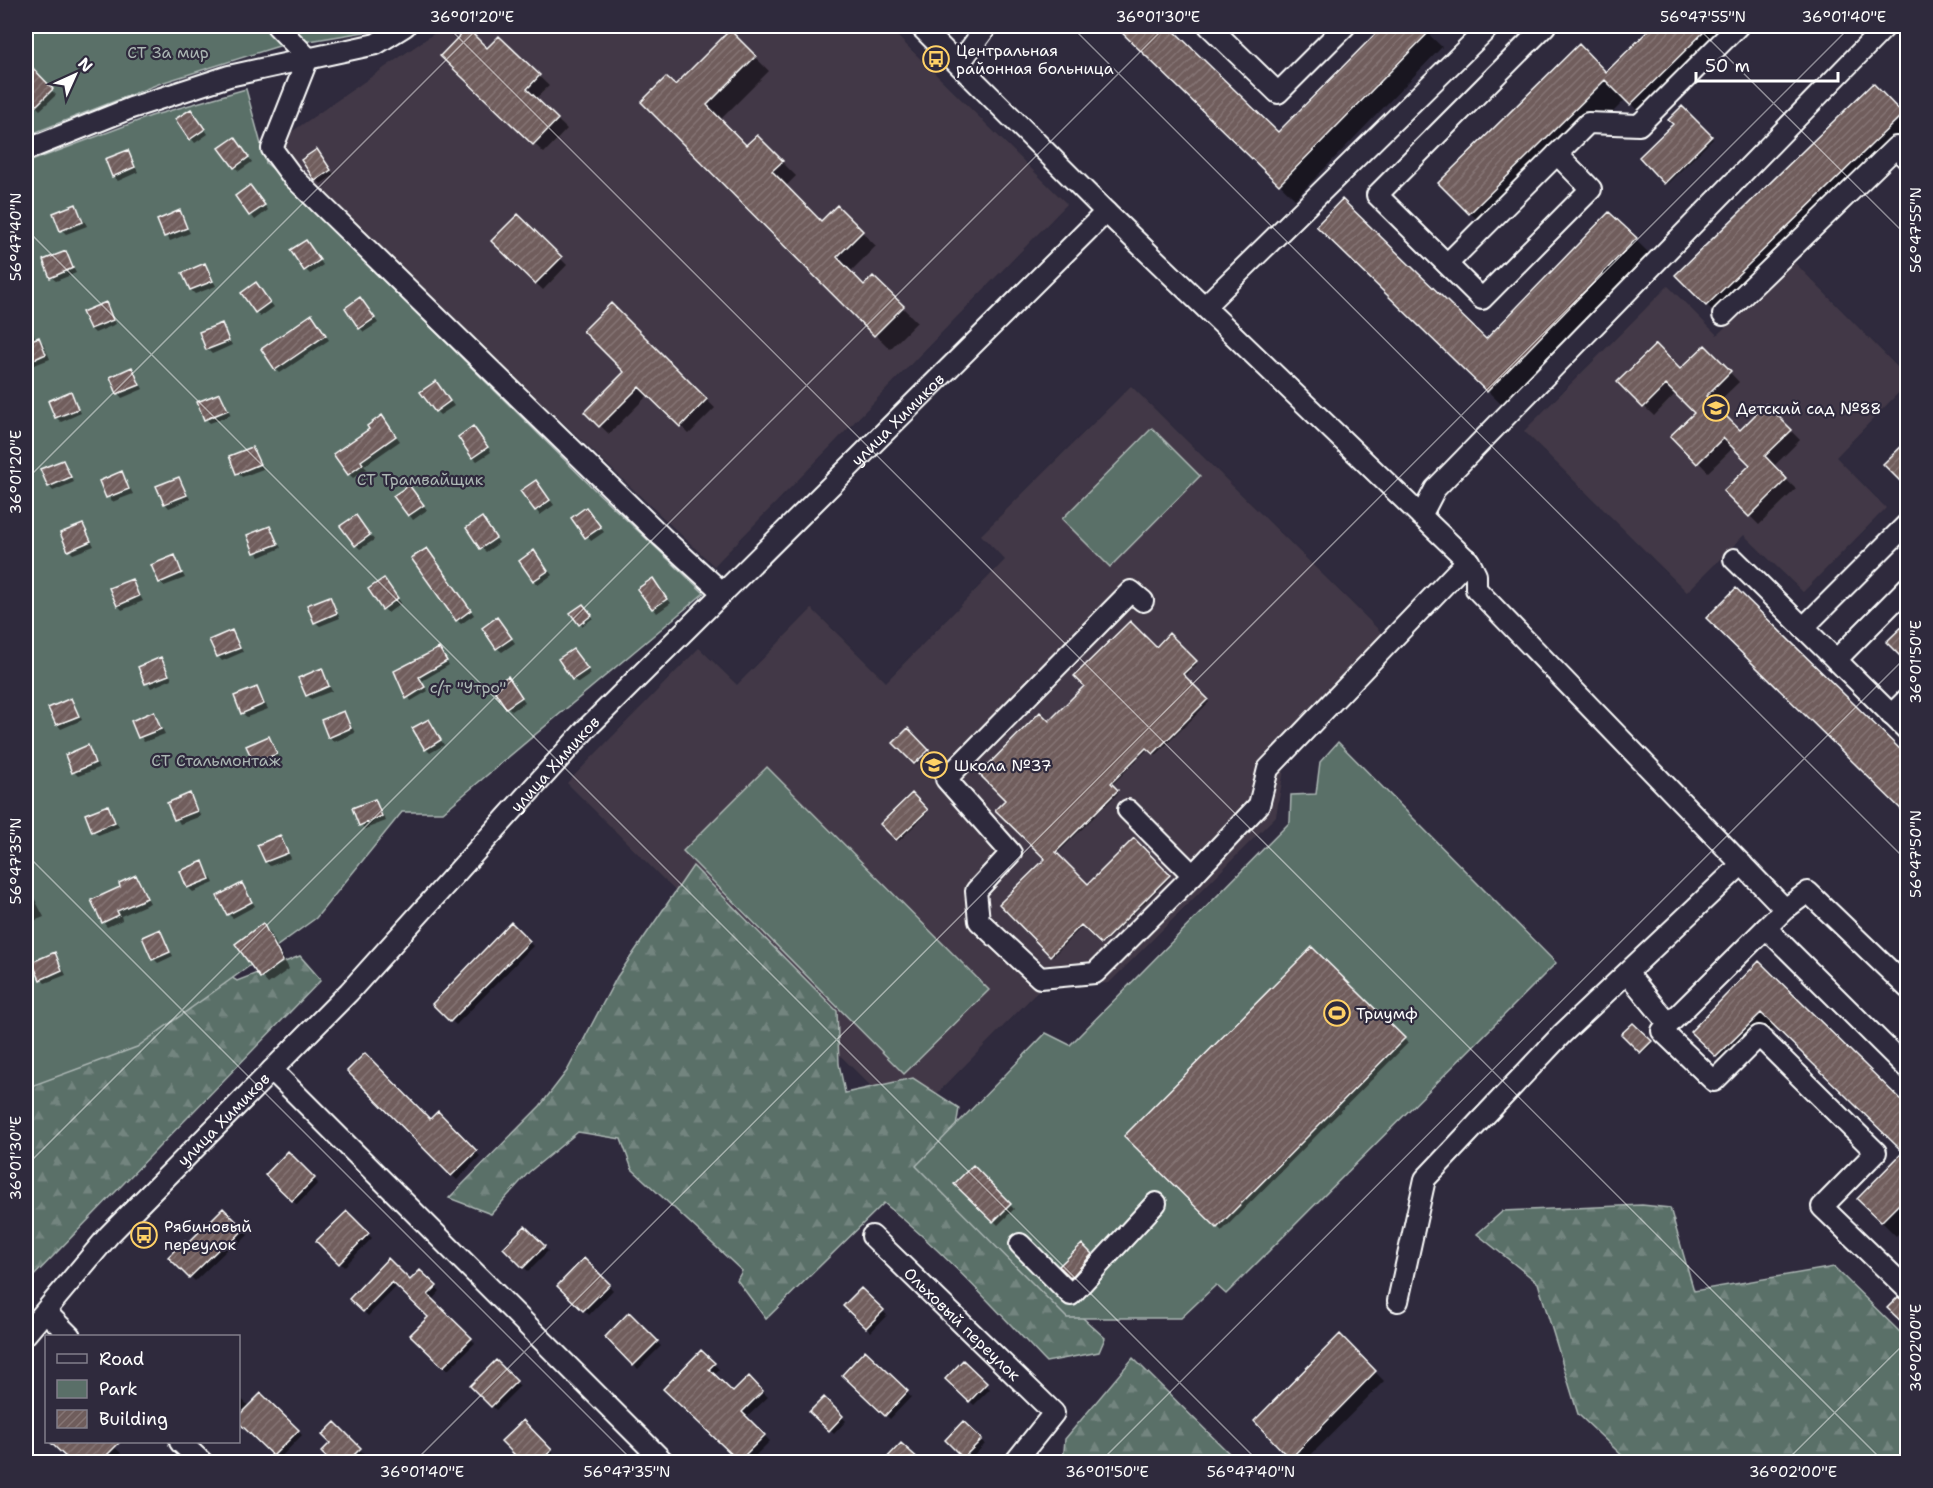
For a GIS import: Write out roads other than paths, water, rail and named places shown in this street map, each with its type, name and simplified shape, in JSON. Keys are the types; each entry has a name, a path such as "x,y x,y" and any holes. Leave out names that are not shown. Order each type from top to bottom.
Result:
{"street":[{"path":"277,26 308,58"},
{"path":"26,150 131,108 229,76 376,44 405,26"},
{"path":"920,26 1106,212 1468,560 1476,575 1476,589 1785,909"},
{"path":"958,64 987,26"},
{"path":"1209,26 1278,93 1345,26"},
{"path":"1206,306 1490,26"},
{"path":"1545,26 1377,195 1482,299 1591,189 1557,154"},
{"path":"1447,264 1588,123 1639,125 1738,26"},
{"path":"1421,516 1435,489 1886,26"},
{"path":"308,58 272,149 292,176 723,594"},
{"path":"1723,315 1896,147 1908,160"},
{"name":"улица Химиков","path":"26,1334 109,1235 272,1070 435,899 586,729 1106,212"},
{"path":"1803,628 1908,523"},
{"path":"1734,559 1908,731"},
{"path":"1143,601 1131,591 946,779 1011,852 976,891 979,921 1040,978 1095,973 1259,806 1268,769 1468,560"},
{"path":"1836,660 1908,587"},
{"path":"1891,715 1908,698"},
{"path":"1128,810 1193,875"},
{"path":"1398,1301 1425,1179 1562,1034 1628,975 1742,864"},
{"path":"1904,1280 1822,1207 1876,1152 1759,1036 1714,1081 1662,1031 1785,909 1808,892 1908,988"},
{"path":"1766,928 1908,1069"},
{"path":"1628,975 1670,1024"},
{"path":"272,1070 664,1462"},
{"path":"1020,1244 1071,1295 1156,1203"},
{"name":"Ольховый переулок","path":"872,1236 1054,1413 1015,1462"},
{"path":"46,1312 69,1335"},
{"path":"181,1443 202,1462"}],"place":[{"name":"Центральная районная больница","path":"936,59"},
{"name":"Детский сад №88","path":"1716,408"},
{"name":"Школа №37","path":"934,765"},
{"name":"Триумф","path":"1337,1013"},
{"name":"Рябиновый переулок","path":"144,1235"}],"park label":[{"name":"СТ За мир","path":"168,52"},
{"name":"СТ Трамвайщик","path":"420,479"},
{"name":"с/т \"Утро\"","path":"468,687"},
{"name":"СТ Стальмонтаж","path":"216,760"}]}
